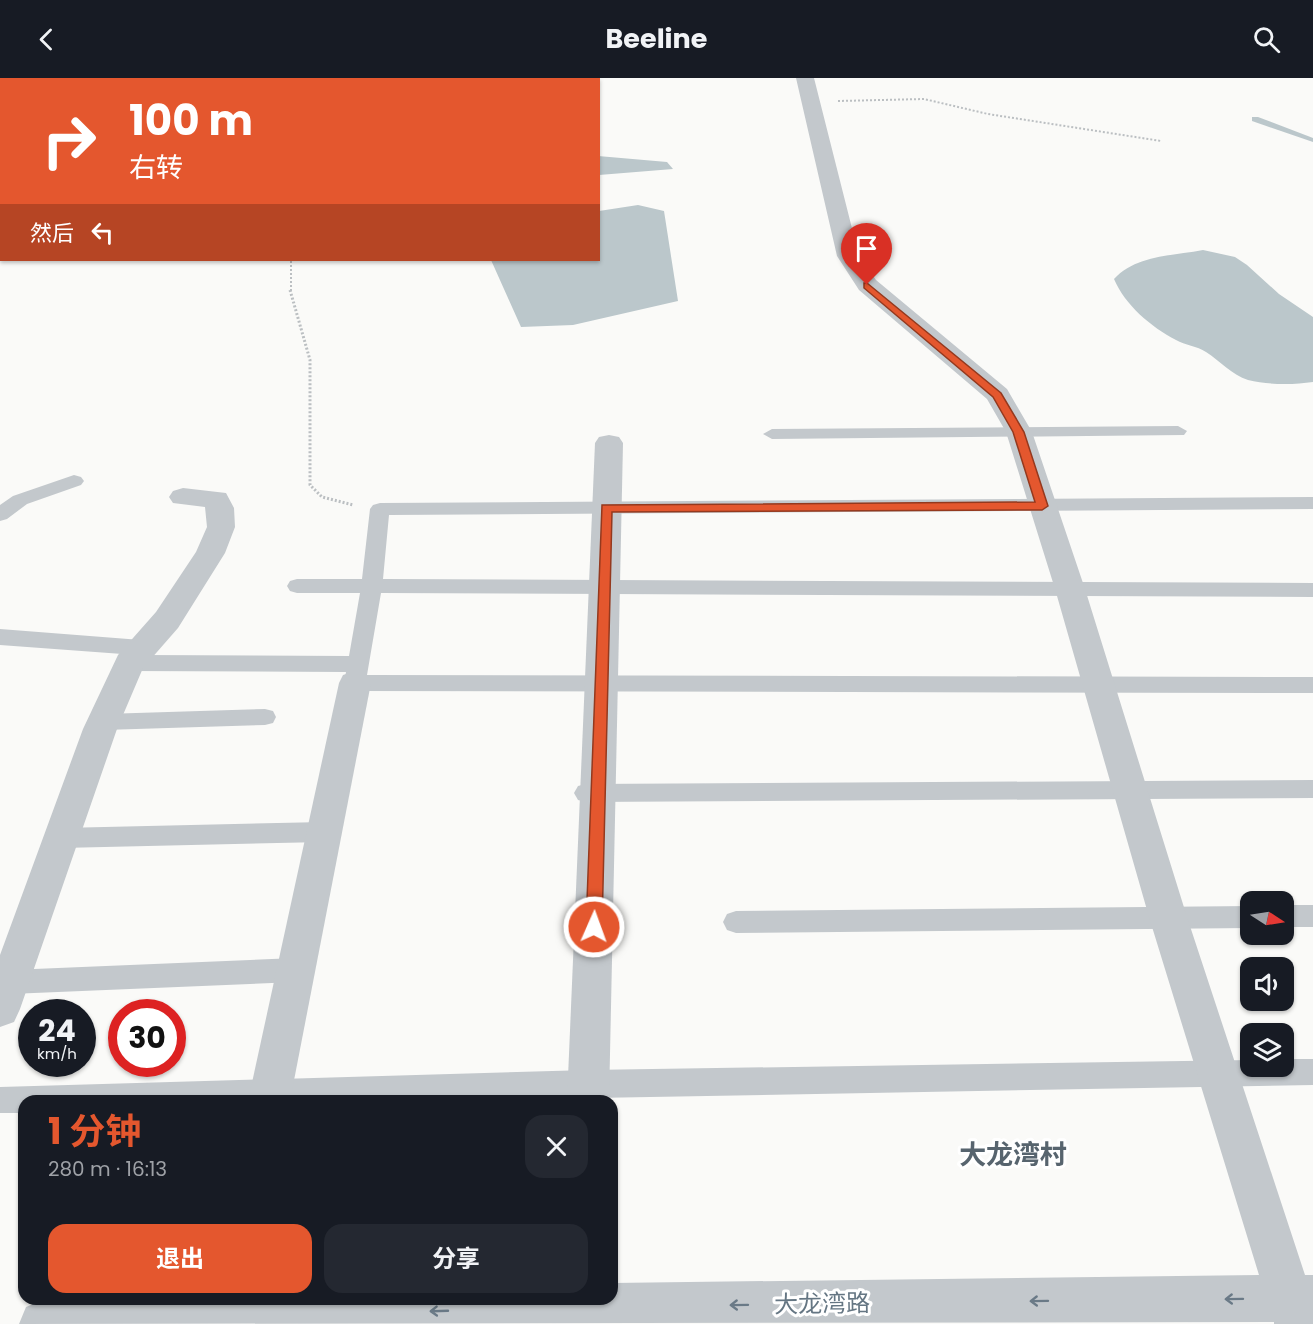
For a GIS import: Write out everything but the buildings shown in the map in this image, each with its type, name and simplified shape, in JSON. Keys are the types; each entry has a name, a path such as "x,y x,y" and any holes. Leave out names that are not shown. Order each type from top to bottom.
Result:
{"street":[{"path":"808,90 848,256 867,285 998,395 1019,432 1070,589 1128,791 1168,917 1219,1074 1300,1307"},
{"path":"588,1092 591,793 602,681 609,443"},
{"path":"5,995 104,722 135,655 167,620 185,594 210,553 221,527 220,508 216,499 183,497"},
{"path":"270,1095 357,673"},
{"name":"大龙湾路","path":"43,1324 226,1314 1300,1307"}],"lane":[{"path":"772,434 1178,431"},
{"path":"0,515 20,500 74,482"},
{"path":"357,673 372,586 380,509 1313,503"},
{"path":"297,586 1313,590"},
{"path":"0,637 135,655 357,673 602,681 1099,685 1313,684"},
{"path":"104,722 265,717"},
{"path":"591,793 1313,789"},
{"path":"61,838 324,832"},
{"path":"1294,916 1313,916"},
{"path":"736,922 1240,917"},
{"path":"5,995 296,970"},
{"path":"397,1095 1313,1072"},
{"path":"0,1100 18,1100"}],"path":[{"path":"808,90 924,99 988,114 1161,141"},
{"path":"291,261 290,288 310,360 310,485 322,497 380,509"}],"shaded area":[{"path":"600,156 667,162 673,169 600,175"},
{"path":"638,205 664,211 678,301 573,325 521,327 491,261 600,261 600,211"},
{"path":"1203,250 1235,257 1279,294 1313,317 1313,382 1272,384 1242,378 1206,352 1176,340 1157,329 1125,298 1114,279 1133,265 1144,261"}],"waterway":[{"path":"1255,119 1313,140"}],"district":[{"name":"大龙湾村","path":"1013,1155"}],"route":[{"path":"594,927 606,508 1042,506 1019,432 998,395 867,285"}]}
